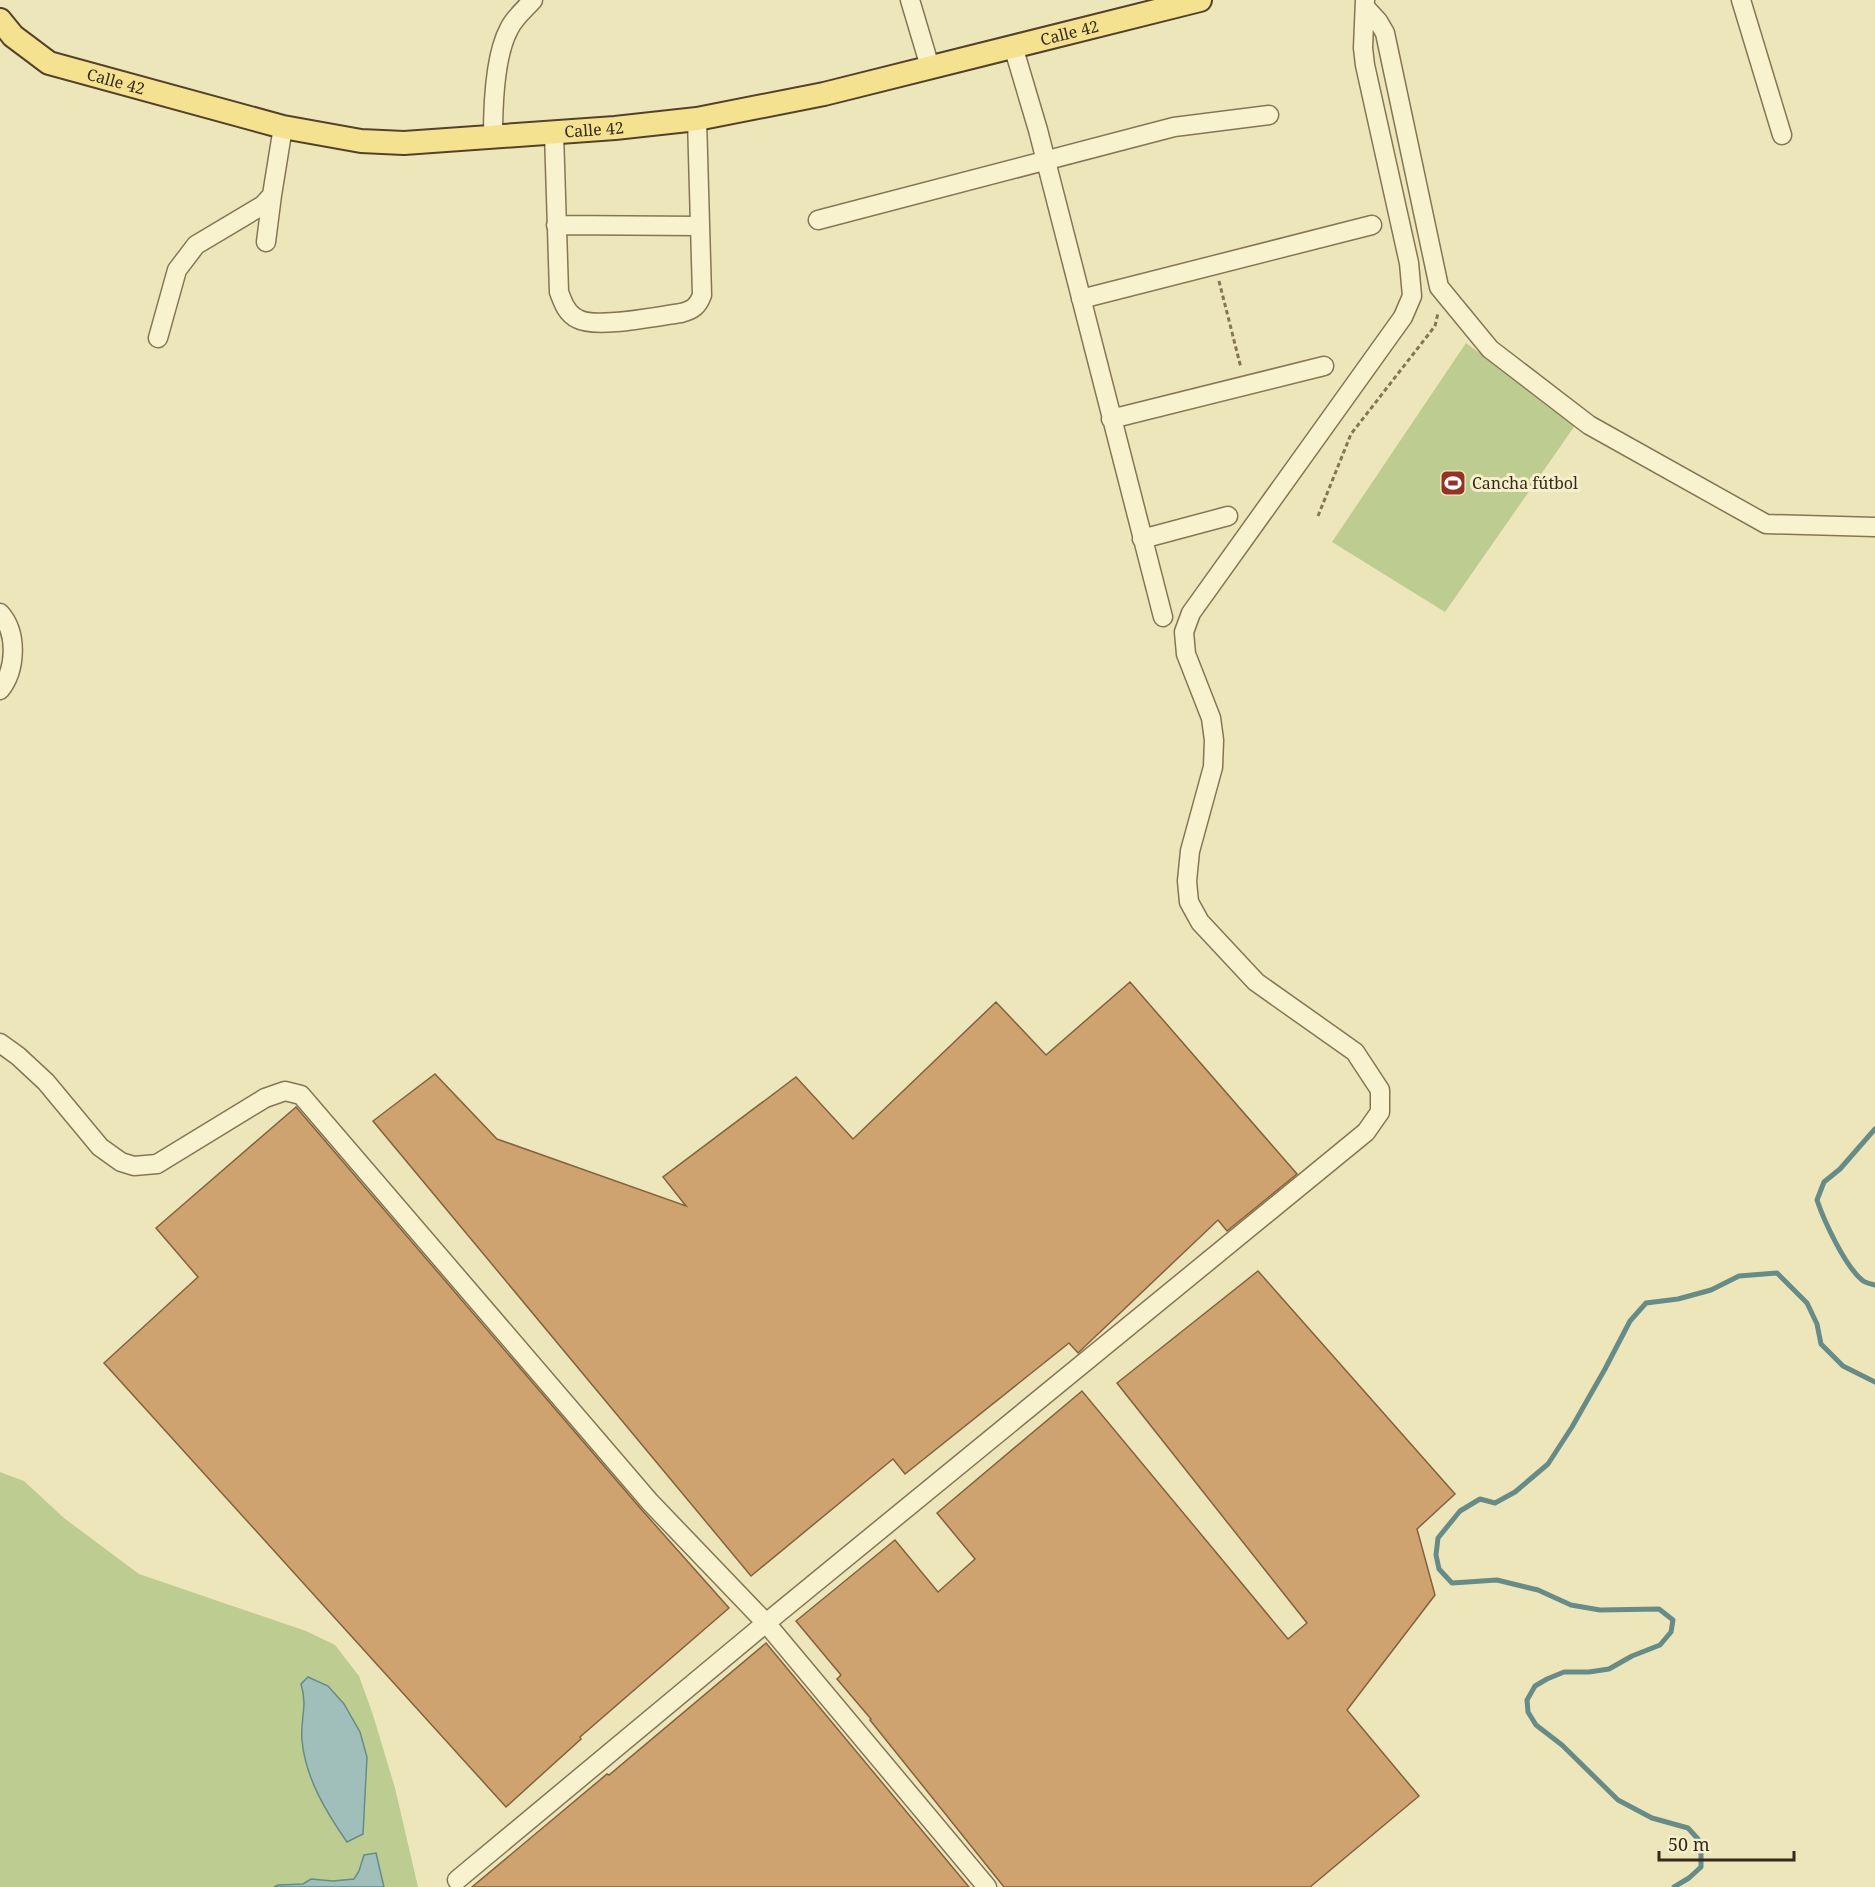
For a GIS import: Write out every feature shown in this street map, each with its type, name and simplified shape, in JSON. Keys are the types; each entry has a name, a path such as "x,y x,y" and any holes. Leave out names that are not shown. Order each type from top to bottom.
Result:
{"main road":[{"name":"Calle 42","path":"0,20 13,36 49,63 283,127 361,141 425,142 554,133 697,119 824,94 1200,0"}],"street":[{"path":"493,136 493,107 502,45 509,27 533,0"},
{"path":"910,0 930,67"},
{"path":"1741,0 1782,135"},
{"path":"1366,4 1385,33 1440,287 1490,349 1589,425 1766,524 1875,527"},
{"path":"457,1880 766,1623 1366,1132 1380,1112 1380,1090 1355,1052 1256,982 1200,922 1189,902 1187,881 1190,851 1213,767 1214,740 1211,718 1186,654 1184,632 1191,613 1404,317 1412,296 1409,263 1363,48 1366,4"},
{"path":"1013,46 1046,161 1163,617"},
{"path":"818,220 1174,127 1269,115"},
{"path":"554,133 559,292 566,309 576,319 592,324 681,314 691,310 699,303 702,295 697,119"},
{"path":"266,242 283,127"},
{"path":"158,338 177,270 196,245 263,205 272,195"},
{"path":"556,225 700,226"},
{"path":"1080,299 1372,225"},
{"path":"1111,419 1324,366"},
{"path":"1142,539 1228,516"},
{"path":"0,613 8,623 12,639 12,670 0,690"},
{"path":"0,1042 45,1082 100,1147 121,1162 134,1166 157,1164 265,1098 285,1091 301,1095 650,1502 766,1623 987,1887"}],"path":[{"path":"1215,265 1246,384"},
{"path":"1318,516 1351,434 1435,326 1440,287"}],"green space":[{"name":"Cancha fútbol","path":"1466,343 1576,424 1445,612 1332,542"},
{"path":"0,1472 24,1481 64,1518 139,1574 306,1631 335,1645 359,1676 373,1715 395,1788 418,1887 0,1887"}],"water":[{"path":"308,1677 328,1686 344,1704 360,1732 367,1757 363,1834 347,1842 318,1794 307,1767 302,1740 304,1700 301,1684"},
{"path":"376,1853 384,1887 274,1887 303,1884 311,1879 333,1881 354,1879 364,1855"}],"building":[{"path":"1130,982 1297,1174 1227,1231 1218,1220 1078,1353 1069,1343 905,1474 893,1459 751,1576 373,1121 435,1074 497,1139 686,1206 663,1177 796,1077 853,1139 996,1002 1046,1055"},
{"path":"296,1107 641,1509 729,1608 580,1737 581,1739 506,1807 104,1363 198,1277 156,1228"},
{"path":"1258,1271 1455,1494 1417,1529 1435,1595 1347,1710 1419,1796 1310,1887 1004,1887 837,1679 841,1675 796,1621 895,1540 938,1592 975,1559 937,1513 1082,1391 1288,1639 1307,1623 1117,1383"},
{"path":"766,1643 969,1887 472,1887 607,1774 609,1775"}],"waterway":[{"path":"1875,1129 1840,1169 1824,1182 1817,1200 1830,1231 1849,1265 1863,1281 1875,1285"},
{"path":"1674,1887 1701,1867 1698,1839 1688,1828 1652,1818 1618,1800 1562,1745 1536,1725 1528,1712 1527,1700 1535,1686 1547,1679 1564,1672 1609,1669 1632,1656 1660,1645 1671,1632 1673,1620 1659,1609 1600,1610 1571,1605 1538,1590 1497,1580 1452,1583 1439,1569 1436,1555 1438,1538 1460,1511 1480,1499 1495,1503 1515,1492 1548,1464 1572,1427 1630,1321 1646,1303 1678,1299 1711,1290 1739,1276 1777,1273 1807,1303 1817,1324 1821,1344 1843,1366 1875,1382"}],"place":[{"name":"Cancha fútbol","path":"1453,483"}]}
